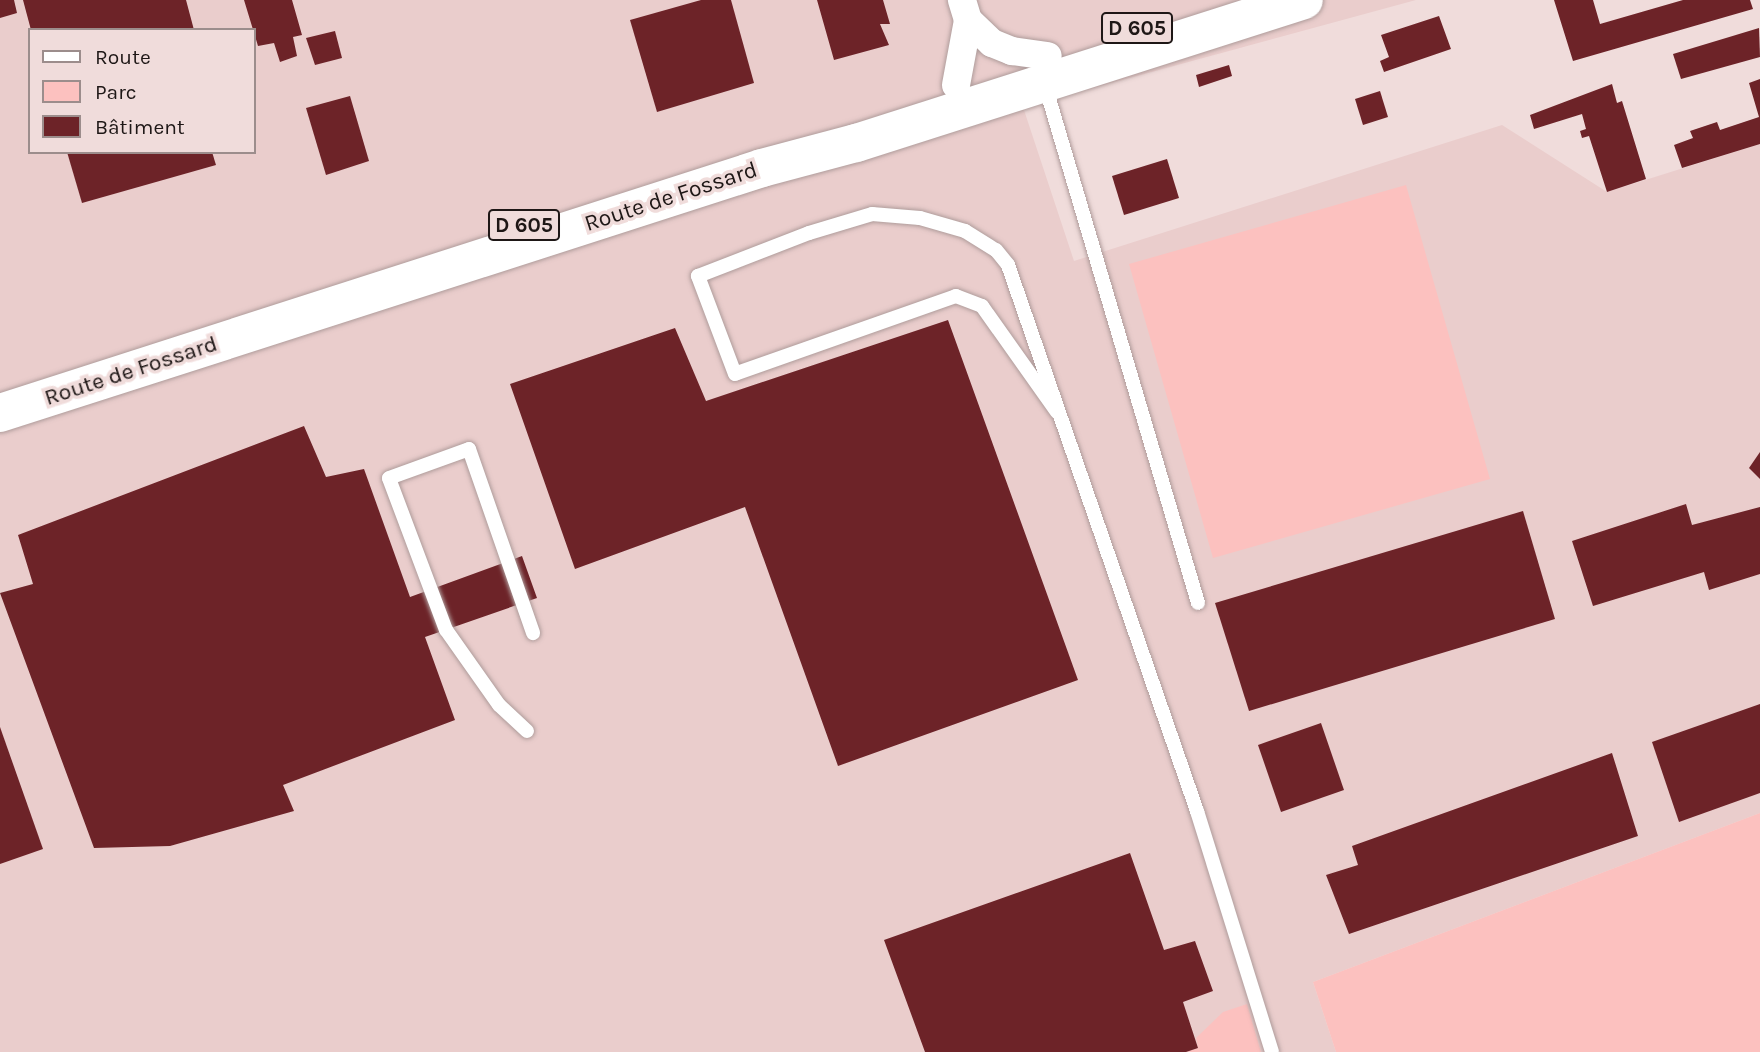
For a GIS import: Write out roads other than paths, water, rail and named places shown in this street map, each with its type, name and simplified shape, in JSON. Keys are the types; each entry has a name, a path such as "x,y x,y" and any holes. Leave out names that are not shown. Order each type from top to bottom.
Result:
{"main road":[{"name":"Route de Fossard","path":"0,413 762,168 1046,70 1226,0"},
{"name":"Route de Fossard","path":"0,394 956,85 1046,70 1304,0"}],"street":[{"path":"965,10 992,43 1046,70"},
{"path":"956,85 965,10"}],"lane":[{"path":"1046,70 1198,603"},
{"path":"1056,412 982,306 956,296 735,374 698,276 809,233 872,214 920,218 965,231 996,250 1008,265 1056,412 1197,811 1272,1052"},
{"path":"527,732 499,705 446,630 389,478 469,449 533,633"}]}
